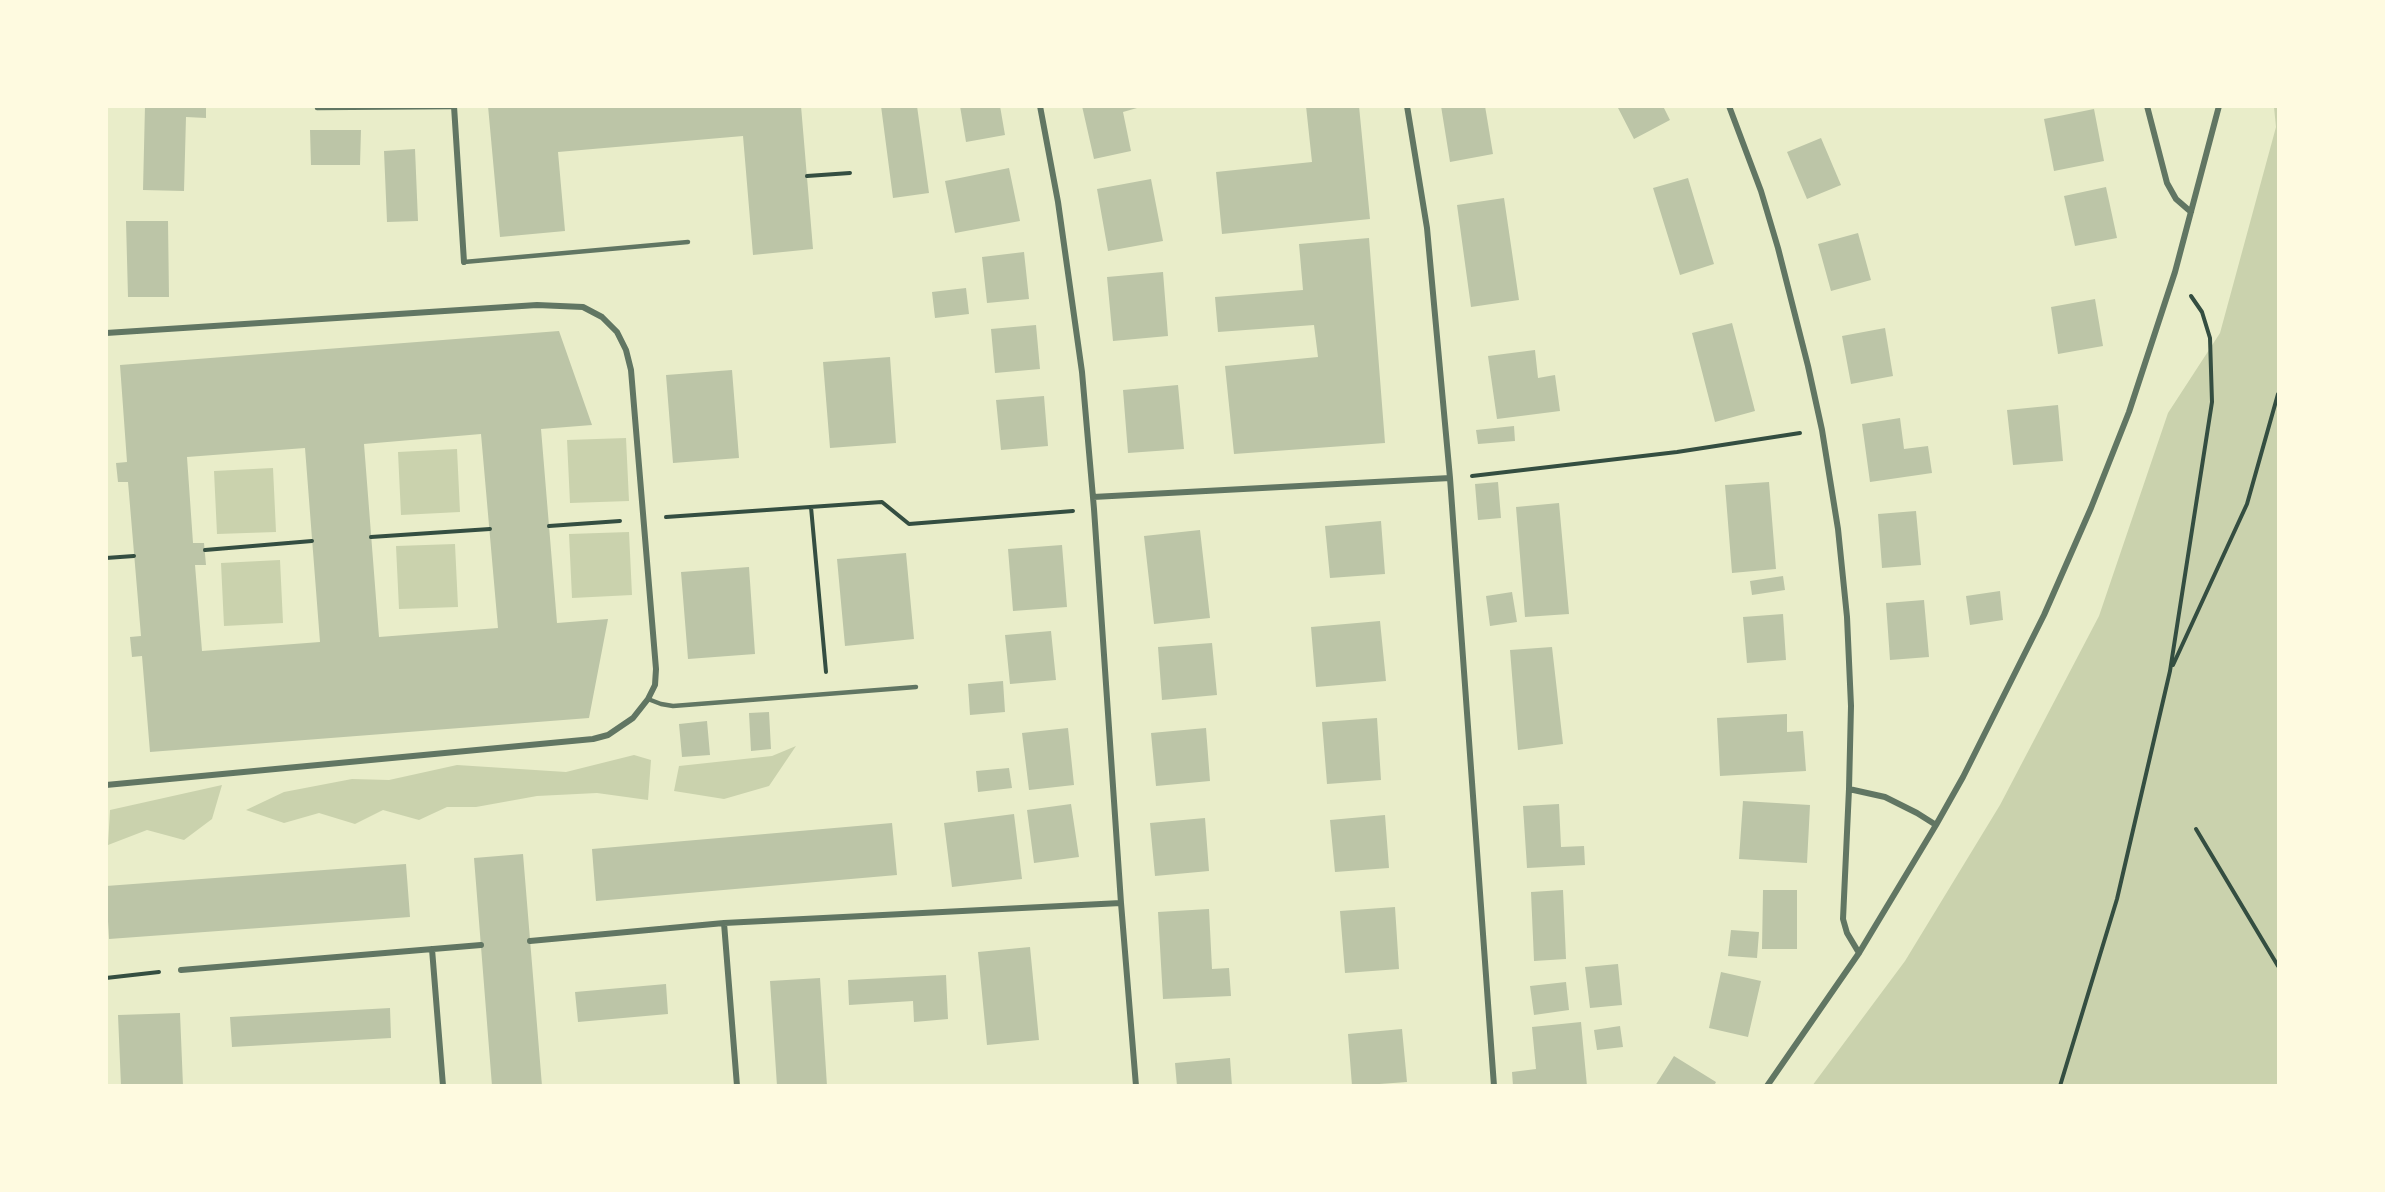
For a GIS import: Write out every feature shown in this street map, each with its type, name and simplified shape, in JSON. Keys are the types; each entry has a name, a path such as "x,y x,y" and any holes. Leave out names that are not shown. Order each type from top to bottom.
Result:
{"street":[{"path":"1040,106 1058,202 1082,372 1136,1086"},
{"path":"1407,106 1427,228 1450,478 1494,1086"},
{"path":"1729,106 1761,191 1809,366 1838,529 1847,617 1851,706 1844,919 1847,933 1859,953"},
{"path":"2147,106 2167,183 2176,199 2191,212"},
{"path":"1767,1086 1859,953 1936,825 1964,777 2023,657 2091,508 2129,412 2175,272 2219,106"},
{"path":"454,107 464,262"},
{"path":"106,333 537,305 584,308 602,317 617,332 631,370 656,669 655,685 648,699 633,718 608,735 593,739 106,785"},
{"path":"1093,497 1450,478"},
{"path":"1849,789 1885,797 1936,825"},
{"path":"530,941 724,923 1121,903"},
{"path":"724,923 737,1086"},
{"path":"181,970 481,945"},
{"path":"432,949 443,1086"}],"lane":[{"path":"316,108 454,107"},
{"path":"464,262 688,242"},
{"path":"648,699 673,706 916,687"}],"path":[{"path":"807,176 850,173"},
{"path":"2060,1086 2117,899 2170,671 2212,402 2210,338 2202,312 2175,272"},
{"path":"2170,671 2247,504 2278,394"},
{"path":"1450,478 1677,452 1822,430"},
{"path":"549,526 882,502 909,524 1094,509"},
{"path":"811,507 828,694"},
{"path":"371,537 490,529"},
{"path":"205,550 312,541"},
{"path":"106,558 134,556"},
{"path":"2196,829 2278,966"},
{"path":"106,978 181,970"}],"green space":[{"path":"2274,107 2278,107 2278,1085 1812,1086 1905,961 2000,805 2099,616 2168,413 2220,333 2276,127"},
{"path":"626,438 629,501 570,503 567,440"},
{"path":"457,449 460,512 401,515 398,452"},
{"path":"273,468 276,532 217,534 214,471"},
{"path":"629,532 632,595 572,598 569,534"},
{"path":"455,544 458,607 399,609 396,546"},
{"path":"280,560 283,623 224,626 221,563"},
{"path":"796,746 769,786 724,799 674,791 679,766 772,756"},
{"path":"634,755 651,760 648,800 597,793 537,796 476,807 447,807 419,820 383,810 355,824 319,813 284,823 246,810 284,792 352,779 389,780 457,765 566,772"},
{"path":"222,785 212,819 184,840 147,830 108,845 110,810"}],"building":[{"path":"145,106 206,106 206,118 186,117 184,191 143,190"},
{"path":"488,106 801,106 813,249 753,255 743,136 558,152 565,231 500,237"},
{"path":"881,106 917,106 929,193 893,198"},
{"path":"960,106 1000,106 1005,135 966,142"},
{"path":"1082,106 1144,106 1123,112 1131,151 1094,159"},
{"path":"1306,106 1359,106 1370,219 1222,234 1216,172 1312,162"},
{"path":"1441,106 1485,106 1493,154 1450,162"},
{"path":"1617,106 1663,106 1670,120 1634,139"},
{"path":"2094,109 2104,161 2054,171 2044,119"},
{"path":"310,130 361,130 360,165 311,165"},
{"path":"1821,138 1841,185 1807,199 1787,152"},
{"path":"415,149 418,221 387,222 384,151"},
{"path":"1009,168 1020,221 955,233 945,181"},
{"path":"1688,178 1714,264 1680,275 1653,188"},
{"path":"1151,179 1163,241 1108,251 1097,189"},
{"path":"2106,187 2117,238 2075,246 2064,196"},
{"path":"1504,198 1519,300 1471,307 1457,205"},
{"path":"126,221 168,221 169,297 128,297"},
{"path":"1858,233 1871,280 1831,291 1818,244"},
{"path":"1369,238 1385,443 1234,454 1225,366 1318,357 1314,325 1218,332 1215,297 1303,290 1299,244"},
{"path":"1024,252 1029,299 987,303 982,257"},
{"path":"1163,272 1168,336 1113,341 1107,277"},
{"path":"966,288 969,314 935,318 932,292"},
{"path":"2095,299 2103,346 2058,354 2051,307"},
{"path":"1732,323 1755,411 1715,422 1692,333"},
{"path":"1036,325 1040,369 995,373 991,329"},
{"path":"1885,328 1893,376 1851,384 1842,336"},
{"path":"559,331 592,425 541,429 557,623 608,619 589,718 150,752 142,656 132,657 130,637 141,636 128,482 118,482 116,463 127,462 120,365","holes":["481,434 498,628 379,637 364,444","305,448 320,642 202,651 195,565 206,565 204,543 193,543 187,457"]},
{"path":"1535,350 1538,378 1555,375 1560,411 1497,419 1488,356"},
{"path":"890,357 896,443 830,448 823,362"},
{"path":"732,370 739,458 673,463 666,375"},
{"path":"1178,385 1184,449 1128,453 1123,390"},
{"path":"1044,396 1048,446 1001,450 996,400"},
{"path":"2058,405 2063,461 2013,465 2007,410"},
{"path":"1900,418 1904,449 1928,446 1932,473 1870,482 1862,424"},
{"path":"1514,426 1515,441 1478,444 1476,430"},
{"path":"1498,482 1501,518 1478,520 1475,484"},
{"path":"1769,482 1776,569 1732,573 1725,485"},
{"path":"1559,503 1569,614 1525,617 1516,507"},
{"path":"1916,511 1921,565 1882,568 1878,514"},
{"path":"1381,521 1385,574 1330,578 1325,526"},
{"path":"1200,530 1210,618 1154,624 1144,536"},
{"path":"1062,545 1067,607 1013,611 1008,549"},
{"path":"906,553 914,639 845,646 837,559"},
{"path":"749,567 755,654 688,659 681,572"},
{"path":"1783,576 1785,590 1752,595 1750,581"},
{"path":"2000,591 2003,620 1970,625 1966,596"},
{"path":"1512,592 1517,622 1490,626 1486,596"},
{"path":"1924,600 1929,657 1890,660 1886,603"},
{"path":"1783,614 1786,660 1747,663 1743,617"},
{"path":"1380,621 1386,681 1316,687 1311,627"},
{"path":"1051,631 1056,680 1010,684 1005,635"},
{"path":"1212,643 1217,695 1162,700 1158,647"},
{"path":"1552,647 1563,744 1518,750 1510,650"},
{"path":"1003,681 1005,712 970,715 968,684"},
{"path":"769,712 771,749 751,751 749,713"},
{"path":"1787,714 1787,732 1803,731 1806,771 1720,776 1717,718"},
{"path":"1377,718 1381,780 1327,784 1322,722"},
{"path":"707,721 710,755 682,757 679,724"},
{"path":"1068,728 1074,785 1029,790 1022,733"},
{"path":"1206,728 1210,781 1156,786 1151,733"},
{"path":"1009,768 1012,788 978,792 976,771"},
{"path":"1743,801 1810,805 1807,863 1739,859"},
{"path":"1071,804 1079,857 1034,863 1027,810"},
{"path":"1559,804 1561,847 1584,846 1585,865 1527,868 1523,806"},
{"path":"1014,814 1022,879 952,887 944,823"},
{"path":"1385,815 1389,868 1335,872 1330,820"},
{"path":"1205,818 1209,871 1155,876 1150,823"},
{"path":"892,823 897,875 596,901 592,849"},
{"path":"523,854 542,1086 492,1086 474,858"},
{"path":"406,864 410,917 109,939 106,886"},
{"path":"1563,890 1566,959 1534,961 1531,892"},
{"path":"1763,890 1797,890 1797,949 1762,949"},
{"path":"1395,907 1399,969 1345,973 1340,911"},
{"path":"1209,909 1212,969 1229,968 1231,996 1163,999 1158,912"},
{"path":"1731,930 1759,932 1757,958 1728,956"},
{"path":"1030,947 1039,1040 987,1045 978,952"},
{"path":"1618,964 1622,1005 1590,1008 1585,967"},
{"path":"1721,972 1761,981 1748,1037 1709,1028"},
{"path":"946,975 948,1019 914,1022 913,1001 849,1005 848,980"},
{"path":"820,978 827,1086 777,1086 770,981"},
{"path":"1566,982 1569,1010 1534,1015 1530,986"},
{"path":"666,984 668,1014 578,1022 575,992"},
{"path":"390,1008 391,1038 232,1047 230,1017"},
{"path":"180,1013 183,1086 121,1086 118,1015"},
{"path":"1581,1022 1587,1086 1513,1086 1512,1072 1536,1069 1532,1027"},
{"path":"1620,1026 1623,1047 1597,1050 1594,1030"},
{"path":"1402,1029 1407,1082 1352,1086 1348,1034"},
{"path":"1674,1056 1716,1082 1714,1086 1655,1086"},
{"path":"1230,1058 1232,1086 1177,1086 1175,1063"}]}
